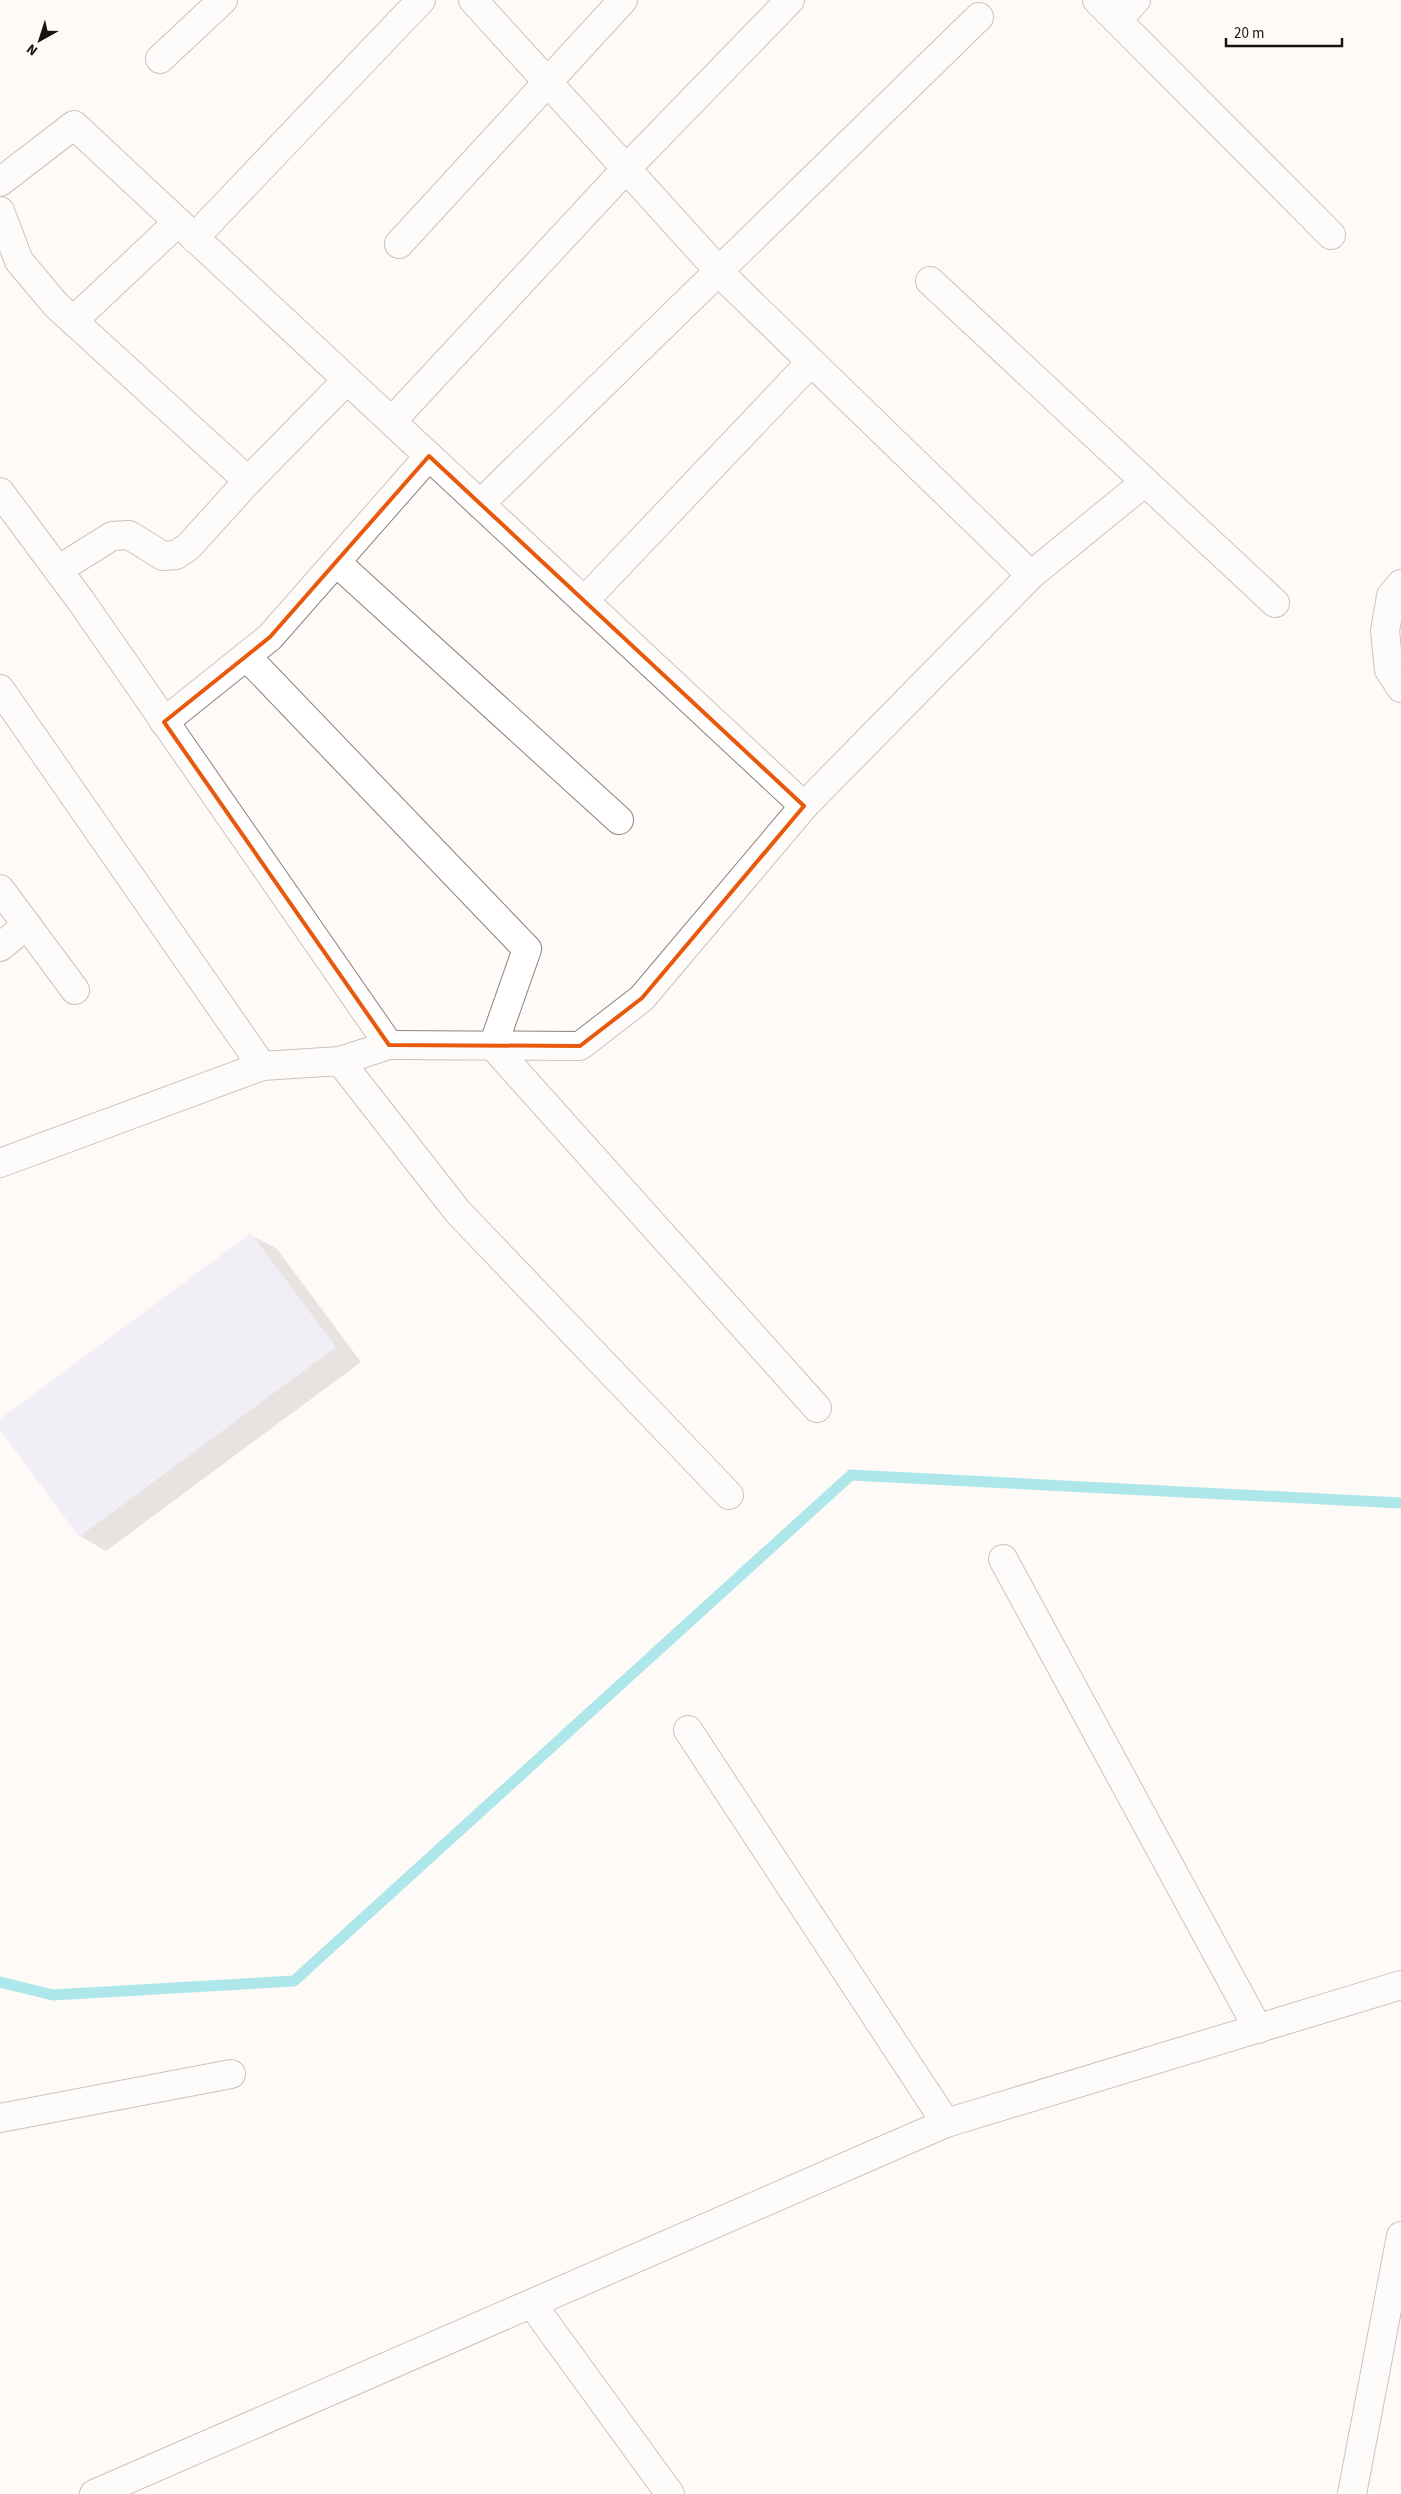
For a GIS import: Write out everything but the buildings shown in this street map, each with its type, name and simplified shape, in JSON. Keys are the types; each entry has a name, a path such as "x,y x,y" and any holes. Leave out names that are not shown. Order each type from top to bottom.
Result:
{"street":[{"path":"160,58 223,0"},
{"path":"74,321 186,230 421,0"},
{"path":"473,0 718,270 1031,575"},
{"path":"399,244 623,0"},
{"path":"392,422 626,169 790,0"},
{"path":"1097,0 1331,235"},
{"path":"1117,20 1136,0"},
{"path":"480,504 979,17"},
{"path":"0,182 74,126 804,806"},
{"path":"0,211 19,261 56,305 248,481"},
{"path":"930,281 1274,602"},
{"path":"584,601 811,362"},
{"path":"58,570 112,536 129,535 163,556 176,555 188,547 248,481 348,380"},
{"path":"164,722 270,636 429,456"},
{"path":"0,1162 262,1066 340,1061 389,1045 580,1046 642,998 804,806 1031,575 1145,482"},
{"path":"0,492 58,570 389,1045"},
{"path":"336,562 619,820"},
{"path":"1401,584 1391,596 1384,631 1389,670 1401,688"},
{"path":"246,656 527,950 493,1046"},
{"path":"0,688 262,1066"},
{"path":"0,889 75,990"},
{"path":"0,947 27,925"},
{"path":"493,1046 817,1408"},
{"path":"340,1061 458,1212 729,1495"},
{"path":"1003,1558 1258,2028"},
{"path":"688,1730 946,2123"},
{"path":"94,2494 946,2123 1401,1985"},
{"path":"0,2118 231,2074"},
{"path":"1352,2494 1401,2236"},
{"path":"532,2304 670,2494"}],"highlighted area":[{"path":"429,456 804,806 642,998 580,1046 389,1045 164,722 270,637"}],"waterway":[{"path":"0,1982 53,1995 294,1981 851,1475 1401,1503"}]}
